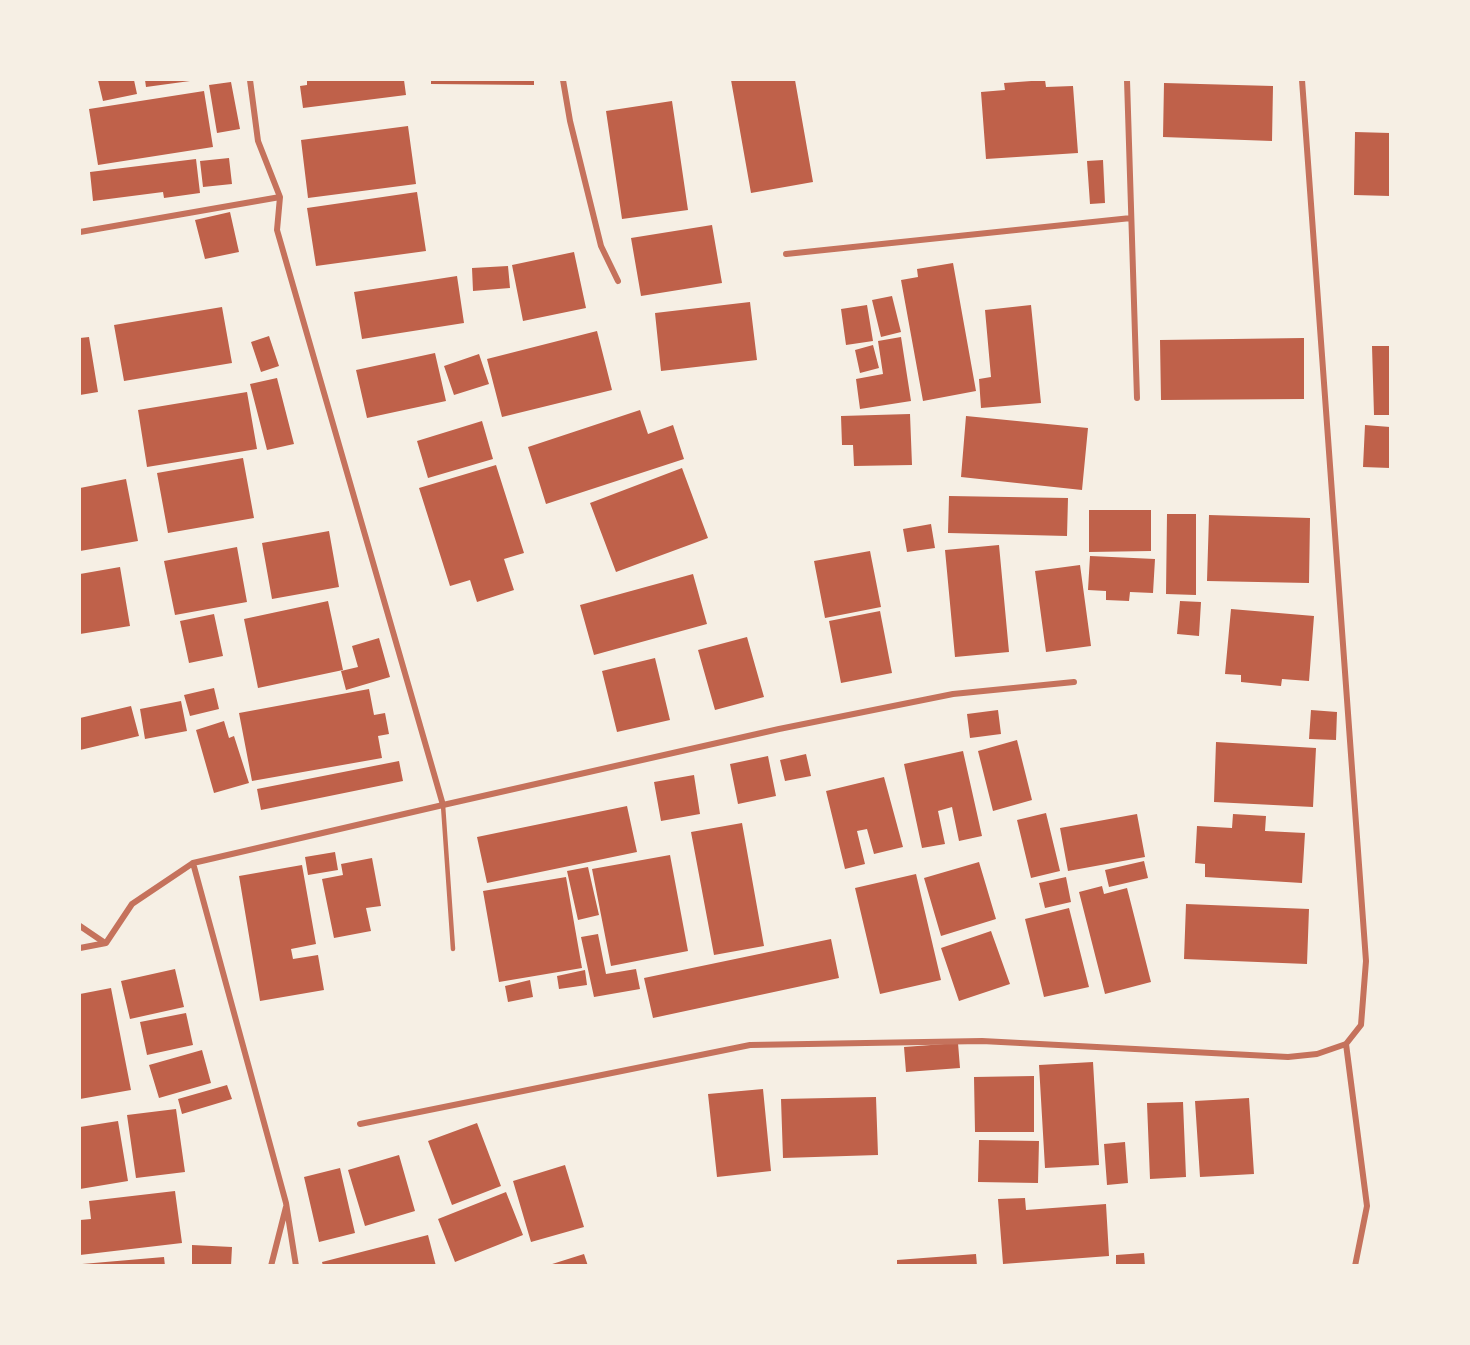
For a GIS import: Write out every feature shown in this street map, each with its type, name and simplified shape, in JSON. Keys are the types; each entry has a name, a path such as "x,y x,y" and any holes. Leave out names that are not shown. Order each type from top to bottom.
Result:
{"street":[{"path":"250,80 258,141 280,197 277,230 443,805"},
{"path":"563,80 570,121 601,246 618,281"},
{"path":"1127,80 1137,398"},
{"path":"360,1124 750,1045 982,1041 1288,1057 1317,1054 1346,1044 1361,1024 1366,961 1302,80"},
{"path":"80,232 280,197"},
{"path":"786,254 1131,218"},
{"path":"80,948 106,943 132,904 193,863 779,729 953,694 1074,682"},
{"path":"193,863 286,1203 296,1266"},
{"path":"80,926 106,943"},
{"path":"1346,1044 1367,1206 1354,1266"},
{"path":"271,1266 286,1203"}],"lane":[{"path":"443,805 453,949"}],"building":[{"path":"98,80 134,80 137,94 103,101"},
{"path":"145,80 190,80 190,81 146,87"},
{"path":"307,80 404,80 406,95 303,108 300,86 307,85"},
{"path":"431,80 534,80 534,85 431,84"},
{"path":"731,80 795,80 813,182 751,193"},
{"path":"1045,80 1046,87 1073,86 1078,153 986,159 981,92 1005,90 1004,83"},
{"path":"231,82 240,129 217,133 209,85"},
{"path":"1164,83 1273,86 1272,141 1163,137"},
{"path":"204,91 213,147 98,165 89,109"},
{"path":"672,101 688,210 622,219 606,111"},
{"path":"408,126 416,184 308,198 301,140"},
{"path":"1355,132 1390,133 1390,196 1354,195"},
{"path":"229,158 232,184 203,187 200,161"},
{"path":"196,159 200,193 164,198 163,192 93,201 90,172"},
{"path":"1103,160 1105,203 1090,204 1087,161"},
{"path":"417,192 426,251 316,266 307,208"},
{"path":"230,212 239,252 205,259 195,220"},
{"path":"712,225 722,283 641,296 631,238"},
{"path":"574,252 586,308 523,321 512,265"},
{"path":"953,263 976,391 923,401 901,280 918,277 917,269"},
{"path":"508,266 510,288 473,291 472,268"},
{"path":"457,276 464,323 362,339 354,292"},
{"path":"892,296 901,332 881,337 872,300"},
{"path":"750,302 757,360 661,371 655,313"},
{"path":"867,305 873,341 846,345 841,309"},
{"path":"1031,305 1041,403 981,408 979,379 991,377 985,310"},
{"path":"222,307 232,363 124,381 114,325"},
{"path":"597,331 612,390 502,417 487,359"},
{"path":"269,336 279,366 261,372 251,342"},
{"path":"89,337 98,392 80,395 80,338"},
{"path":"901,337 911,401 860,409 856,379 883,374 878,341"},
{"path":"1304,338 1304,399 1161,400 1160,340"},
{"path":"873,345 879,368 860,373 855,350"},
{"path":"1372,346 1390,346 1390,415 1374,415"},
{"path":"435,353 446,401 367,418 356,370"},
{"path":"479,354 489,384 454,395 444,366"},
{"path":"277,378 294,444 267,450 250,384"},
{"path":"247,392 257,449 147,467 138,410"},
{"path":"640,410 648,434 673,425 684,459 546,504 528,447"},
{"path":"910,414 912,465 854,466 853,445 842,445 841,416"},
{"path":"966,416 1088,428 1082,490 961,477"},
{"path":"482,421 493,459 428,478 417,441"},
{"path":"1365,425 1390,427 1390,468 1363,467"},
{"path":"243,458 254,518 168,533 157,473"},
{"path":"496,465 524,553 504,559 514,590 477,602 470,580 450,586 419,488"},
{"path":"682,468 708,538 616,572 590,503"},
{"path":"126,479 138,541 80,551 80,488"},
{"path":"949,496 1068,498 1067,536 948,533"},
{"path":"1089,510 1151,510 1151,551 1089,552"},
{"path":"1167,514 1196,514 1196,595 1166,594"},
{"path":"1209,515 1310,518 1309,583 1207,581"},
{"path":"931,524 935,548 907,552 903,529"},
{"path":"329,531 339,587 272,599 262,543"},
{"path":"999,545 1009,652 955,657 945,550"},
{"path":"237,547 247,602 175,615 164,561"},
{"path":"870,551 881,607 825,618 814,561"},
{"path":"1090,556 1155,559 1153,593 1130,592 1129,601 1106,600 1106,591 1088,590"},
{"path":"1080,565 1091,646 1046,652 1035,571"},
{"path":"120,567 130,626 80,634 80,574"},
{"path":"693,574 707,624 594,655 580,605"},
{"path":"328,601 343,670 258,688 244,619"},
{"path":"1180,601 1201,602 1199,636 1177,634"},
{"path":"1231,609 1314,616 1309,681 1282,679 1281,686 1241,682 1241,675 1225,674"},
{"path":"880,611 892,673 841,683 829,621"},
{"path":"214,614 223,656 189,663 180,621"},
{"path":"747,637 764,697 715,710 698,650"},
{"path":"379,638 390,677 346,690 341,671 358,667 352,646"},
{"path":"655,658 670,720 617,732 602,671"},
{"path":"214,688 219,709 190,716 184,695"},
{"path":"369,689 374,715 385,713 389,734 378,736 382,758 252,781 239,713"},
{"path":"181,701 187,731 145,739 140,709"},
{"path":"131,706 139,736 80,750 80,718"},
{"path":"998,710 1001,734 970,738 967,714"},
{"path":"1311,710 1337,712 1336,740 1309,739"},
{"path":"224,721 229,738 234,736 249,783 214,793 196,730"},
{"path":"1017,740 1032,800 993,811 978,751"},
{"path":"1216,742 1316,748 1313,807 1214,802"},
{"path":"963,751 982,836 959,841 952,807 938,811 945,844 922,848 904,764"},
{"path":"806,754 811,776 785,781 780,760"},
{"path":"768,756 776,796 738,804 730,764"},
{"path":"399,761 403,781 261,810 257,789"},
{"path":"694,775 700,814 661,821 654,782"},
{"path":"884,777 903,847 874,854 867,829 857,831 865,864 845,869 826,791"},
{"path":"627,806 637,852 487,883 477,837"},
{"path":"1046,813 1060,871 1031,878 1017,820"},
{"path":"1137,814 1145,857 1068,871 1060,828"},
{"path":"1233,814 1266,816 1265,831 1305,833 1302,883 1205,877 1205,864 1195,863 1197,826 1232,828"},
{"path":"742,823 764,946 714,955 691,832"},
{"path":"335,852 338,870 308,875 305,857"},
{"path":"670,855 688,951 611,966 592,869"},
{"path":"372,858 381,906 366,908 371,931 334,938 322,879 343,875 341,864"},
{"path":"1144,861 1148,878 1109,887 1105,870"},
{"path":"979,862 996,919 941,936 924,878"},
{"path":"302,865 316,944 291,949 293,959 318,955 324,990 260,1001 239,876"},
{"path":"588,867 599,915 578,920 567,871"},
{"path":"916,874 941,980 880,994 855,888"},
{"path":"566,877 582,968 499,982 483,891"},
{"path":"1066,877 1071,902 1045,908 1039,883"},
{"path":"1102,886 1104,894 1127,888 1151,982 1105,994 1079,892"},
{"path":"1186,904 1309,909 1307,964 1184,959"},
{"path":"1069,908 1089,987 1044,997 1025,919"},
{"path":"991,931 1010,984 959,1001 941,948"},
{"path":"598,934 606,974 636,969 640,989 594,997 581,937"},
{"path":"831,939 839,978 653,1018 644,978"},
{"path":"175,969 184,1007 130,1019 121,981"},
{"path":"585,970 587,985 559,989 557,976"},
{"path":"530,980 533,997 508,1002 505,986"},
{"path":"111,988 131,1090 80,1099 80,994"},
{"path":"186,1013 193,1045 147,1055 140,1022"},
{"path":"958,1043 960,1068 906,1072 904,1047"},
{"path":"202,1050 211,1083 159,1098 149,1065"},
{"path":"1093,1062 1099,1165 1045,1168 1039,1065"},
{"path":"1034,1076 1034,1132 975,1132 974,1077"},
{"path":"227,1085 232,1099 182,1114 178,1099"},
{"path":"763,1089 771,1171 717,1177 708,1094"},
{"path":"876,1097 878,1155 783,1158 781,1099"},
{"path":"1249,1098 1254,1174 1200,1177 1195,1101"},
{"path":"1183,1102 1186,1177 1150,1179 1147,1103"},
{"path":"176,1109 185,1172 136,1178 127,1115"},
{"path":"118,1121 128,1181 80,1189 80,1127"},
{"path":"477,1123 501,1186 452,1205 428,1141"},
{"path":"979,1140 1039,1141 1038,1183 978,1182"},
{"path":"1125,1142 1128,1183 1107,1185 1104,1144"},
{"path":"399,1155 415,1211 365,1226 348,1170"},
{"path":"565,1165 584,1227 531,1242 513,1181"},
{"path":"340,1168 355,1233 319,1242 304,1177"},
{"path":"175,1191 182,1243 80,1255 80,1220 91,1219 89,1201"},
{"path":"506,1192 523,1235 455,1262 438,1219"},
{"path":"1025,1198 1026,1210 1106,1204 1109,1256 1003,1264 998,1199"},
{"path":"428,1235 436,1266 323,1266 322,1262"},
{"path":"192,1245 232,1247 231,1266 192,1266"},
{"path":"1144,1253 1145,1266 1116,1266 1116,1255"},
{"path":"584,1254 588,1266 549,1266 549,1265"},
{"path":"976,1254 977,1266 897,1266 897,1260"},
{"path":"164,1257 165,1266 82,1266 82,1264"}]}
